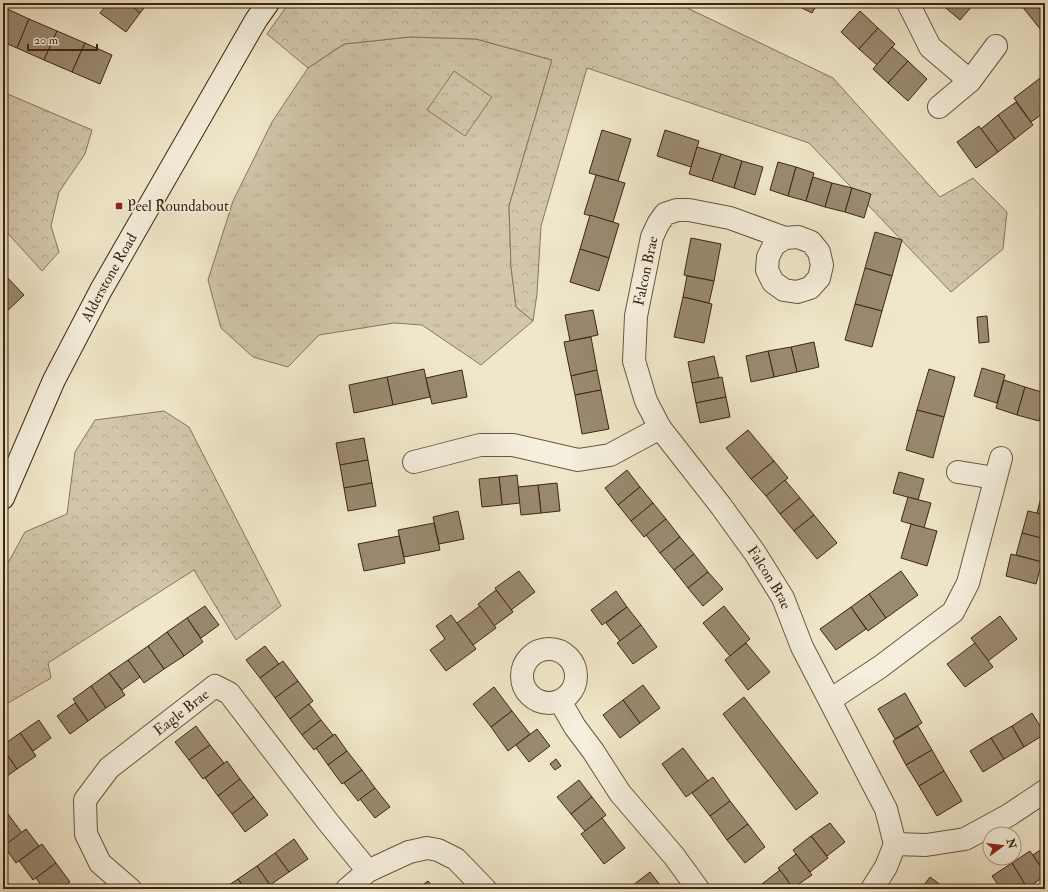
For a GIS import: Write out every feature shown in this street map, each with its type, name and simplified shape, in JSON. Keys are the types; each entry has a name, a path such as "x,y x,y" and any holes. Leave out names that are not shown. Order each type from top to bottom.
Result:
{"street":[{"name":"Alderstone Road","path":"3,498 54,380 101,290 256,20 268,3"},
{"path":"908,3 930,47 970,82"},
{"path":"939,107 970,82 996,46"},
{"name":"Falcon Brae","path":"785,238 730,218 689,210 677,210 665,214 652,237 636,316 634,361 646,401 660,428 721,506 755,553 783,598 802,647 886,809 895,844"},
{"path":"414,462 480,445 513,446 578,460 610,455 660,428"},
{"path":"830,700 880,667 953,612 968,583 1001,458"},
{"path":"958,472 995,478"},
{"name":"Eagle Brae","path":"130,889 100,863 86,834 85,800 109,768 215,686 229,693 328,822 368,871"},
{"path":"560,701 575,727 593,751 620,793 674,856 698,889"},
{"path":"872,889 886,867 895,844 926,845 965,839 1009,815 1045,791"},
{"path":"347,889 368,871 409,852 427,848 438,850 456,859 485,889"}],"green space":[{"path":"289,3 677,3 833,78 940,197 973,178 1007,212 1003,249 951,292 809,143 587,68 541,226 537,294 533,321 516,307 511,267 509,206 552,60 476,39 410,37 344,44 308,68 267,34"},
{"path":"410,37 476,39 552,60 509,206 511,267 516,307 533,321 481,365 422,325 394,323 319,335 288,367 253,357 221,328 208,280 233,201 272,122 308,68 344,44"},
{"path":"454,71 492,97 465,136 427,110"},
{"path":"3,92 92,130 85,154 59,192 51,226 59,252 42,271 3,228"},
{"path":"164,411 189,427 281,606 236,640 194,570 48,663 51,678 3,706 3,572 25,532 67,514 75,452 95,420"}],"building":[{"path":"108,3 128,3 140,13 126,32 100,13"},
{"path":"128,3 148,3 140,13"},
{"path":"794,3 818,3 812,13"},
{"path":"940,3 972,3 973,5 960,20"},
{"path":"1024,3 1045,3 1045,35 1021,5"},
{"path":"3,7 29,19 17,48 3,42"},
{"path":"860,11 878,28 859,49 841,32"},
{"path":"29,19 57,31 44,60 17,48"},
{"path":"878,28 895,44 877,65 859,49"},
{"path":"57,31 85,43 72,72 44,60"},
{"path":"85,43 112,55 100,84 72,72"},
{"path":"892,47 908,61 888,83 873,69"},
{"path":"908,61 927,79 908,101 888,83"},
{"path":"1043,76 1045,79 1045,112 1031,122 1014,98"},
{"path":"1016,102 1033,125 1015,139 998,115"},
{"path":"998,115 1015,139 998,152 981,129"},
{"path":"979,126 998,152 976,168 957,142"},
{"path":"602,130 631,139 618,181 589,173"},
{"path":"665,130 699,141 691,167 657,156"},
{"path":"697,147 721,154 712,181 689,174"},
{"path":"721,154 742,161 734,188 712,181"},
{"path":"742,161 763,167 755,195 734,188"},
{"path":"778,162 796,167 788,196 770,190"},
{"path":"796,167 814,173 806,201 788,196"},
{"path":"596,175 625,183 613,222 584,214"},
{"path":"813,177 832,183 825,207 806,201"},
{"path":"832,183 852,188 845,212 825,207"},
{"path":"852,188 871,194 864,218 845,212"},
{"path":"590,215 619,224 609,258 580,249"},
{"path":"875,232 902,240 892,276 865,268"},
{"path":"691,238 721,244 714,281 684,275"},
{"path":"580,249 609,258 599,291 570,282"},
{"path":"865,268 892,276 882,311 855,304"},
{"path":"3,273 24,295 4,314 3,313"},
{"path":"687,276 714,281 709,303 683,297"},
{"path":"683,297 712,304 704,343 674,337"},
{"path":"855,304 882,311 872,347 845,340"},
{"path":"593,310 598,335 570,341 565,315"},
{"path":"987,316 989,342 979,343 977,317"},
{"path":"591,337 597,370 571,376 564,342"},
{"path":"814,342 819,367 797,372 791,347"},
{"path":"791,347 797,372 774,377 768,351"},
{"path":"768,351 774,377 751,382 746,356"},
{"path":"714,356 719,378 692,383 688,362"},
{"path":"982,368 1005,375 997,403 974,396"},
{"path":"424,369 430,397 393,405 387,377"},
{"path":"929,369 955,377 944,417 917,410"},
{"path":"462,370 467,397 432,404 426,378"},
{"path":"597,370 601,390 575,395 571,376"},
{"path":"387,377 393,405 354,413 349,385"},
{"path":"722,377 726,397 696,403 692,383"},
{"path":"1004,380 1025,387 1017,415 996,408"},
{"path":"1025,387 1045,393 1045,401 1039,421 1017,415"},
{"path":"601,390 609,429 582,434 575,395"},
{"path":"726,397 730,417 700,423 696,403"},
{"path":"917,410 944,417 933,458 906,450"},
{"path":"748,430 774,461 751,479 726,448"},
{"path":"364,438 368,460 340,465 336,443"},
{"path":"368,460 372,483 344,488 340,465"},
{"path":"774,461 788,478 766,496 751,479"},
{"path":"627,470 640,487 618,505 605,488"},
{"path":"899,472 924,479 918,500 893,493"},
{"path":"517,475 520,503 502,505 499,477"},
{"path":"499,477 502,505 482,507 479,479"},
{"path":"785,480 800,498 780,514 766,496"},
{"path":"1045,482 1045,515 1037,513"},
{"path":"372,483 376,506 348,511 344,488"},
{"path":"557,483 560,511 541,513 538,485"},
{"path":"538,485 541,513 521,515 518,487"},
{"path":"640,487 653,503 631,521 618,505"},
{"path":"908,497 931,503 924,528 901,521"},
{"path":"800,498 814,515 794,531 780,514"},
{"path":"653,503 666,519 644,537 631,521"},
{"path":"458,511 464,539 439,544 433,517"},
{"path":"1028,511 1045,515 1045,539 1022,533"},
{"path":"814,515 837,543 817,559 794,531"},
{"path":"666,519 680,537 660,553 646,535"},
{"path":"434,523 440,550 404,557 398,530"},
{"path":"911,524 937,531 927,566 901,558"},
{"path":"1022,533 1045,539 1045,551 1042,562 1016,555"},
{"path":"399,536 405,563 364,571 358,544"},
{"path":"680,537 694,554 674,570 660,553"},
{"path":"694,554 708,572 688,588 674,570"},
{"path":"1011,554 1042,562 1036,584 1006,576"},
{"path":"519,571 535,592 511,610 495,588"},
{"path":"901,571 918,595 886,618 869,594"},
{"path":"708,572 723,589 703,606 688,588"},
{"path":"496,590 513,612 494,626 478,604"},
{"path":"616,591 627,607 602,625 591,610"},
{"path":"869,594 886,618 868,631 851,607"},
{"path":"205,606 219,625 201,638 187,618"},
{"path":"480,606 496,628 473,645 457,623"},
{"path":"724,606 750,639 730,656 703,623"},
{"path":"627,607 641,625 620,641 606,623"},
{"path":"851,607 866,629 836,650 820,629"},
{"path":"451,615 476,649 446,671 430,650 445,639 436,626"},
{"path":"1000,616 1017,639 988,661 971,638"},
{"path":"187,618 203,642 184,656 167,632"},
{"path":"641,625 657,647 633,664 617,643"},
{"path":"167,632 184,656 164,669 148,646"},
{"path":"746,643 770,672 748,690 725,660"},
{"path":"975,643 993,667 965,687 947,664"},
{"path":"148,646 164,669 144,683 128,660"},
{"path":"265,646 279,664 260,678 246,660"},
{"path":"128,660 140,677 122,690 109,673"},
{"path":"283,661 298,681 275,698 260,678"},
{"path":"109,673 125,695 106,708 91,686"},
{"path":"298,681 313,701 290,719 275,698"},
{"path":"643,685 660,708 640,723 623,700"},
{"path":"91,686 106,708 88,721 73,699"},
{"path":"494,687 512,711 491,727 473,704"},
{"path":"905,693 922,723 895,739 878,709"},
{"path":"744,697 818,793 796,810 723,714"},
{"path":"623,700 640,723 620,738 603,715"},
{"path":"75,703 88,721 70,734 57,716"},
{"path":"309,704 321,720 302,735 290,719"},
{"path":"512,711 530,734 508,751 491,727"},
{"path":"1032,713 1045,734 1024,747 1012,726"},
{"path":"39,720 51,738 33,751 20,733"},
{"path":"321,720 333,735 314,750 302,735"},
{"path":"196,726 210,745 189,760 175,742"},
{"path":"918,726 932,750 906,765 893,741"},
{"path":"1012,726 1024,747 1004,759 991,738"},
{"path":"537,729 550,746 529,762 516,745"},
{"path":"20,733 36,756 17,769 3,749 3,745"},
{"path":"335,734 347,751 328,765 316,748"},
{"path":"991,738 1004,759 983,772 970,751"},
{"path":"210,745 224,763 203,779 189,760"},
{"path":"683,748 708,781 686,797 662,764"},
{"path":"3,749 17,769 3,779"},
{"path":"932,750 944,771 919,786 906,765"},
{"path":"347,751 362,770 342,784 328,765"},
{"path":"556,759 561,766 555,770 550,764"},
{"path":"227,761 240,779 218,796 205,778"},
{"path":"362,770 375,788 358,801 344,783"},
{"path":"944,771 962,801 937,816 919,786"},
{"path":"713,777 730,801 710,816 692,793"},
{"path":"240,779 254,797 232,814 218,796"},
{"path":"579,780 592,797 571,814 557,797"},
{"path":"375,788 390,807 375,818 360,799"},
{"path":"254,797 268,815 245,832 232,814"},
{"path":"592,797 606,815 585,831 571,814"},
{"path":"730,801 748,824 727,840 710,816"},
{"path":"8,814 22,833 4,846 3,818"},
{"path":"602,818 625,848 604,864 581,834"},
{"path":"830,823 845,842 827,856 811,836"},
{"path":"748,824 765,847 745,863 727,840"},
{"path":"26,829 39,846 16,863 4,846"},
{"path":"811,836 828,858 810,872 793,850"},
{"path":"294,839 308,859 289,872 275,853"},
{"path":"42,844 56,863 33,880 19,861"},
{"path":"1045,847 1045,873 1033,855"},
{"path":"1030,851 1045,873 1045,876 1027,888 1014,866 1022,866 1022,856"},
{"path":"275,853 289,872 270,885 257,866"},
{"path":"796,854 812,875 793,888 778,868"},
{"path":"56,863 70,882 60,889 44,889 36,878"},
{"path":"257,866 270,885 265,889 245,889 238,879"},
{"path":"1007,866 1014,866 1027,888 1001,889 992,876"},
{"path":"780,870 794,889 766,889 762,884"},
{"path":"650,872 663,889 628,889"},
{"path":"930,877 946,889 921,889"},
{"path":"238,879 245,889 223,889"},
{"path":"428,881 434,889 417,889"},
{"path":"762,884 766,889 755,889"}],"place":[{"name":"Peel Roundabout","path":"119,206"}]}
